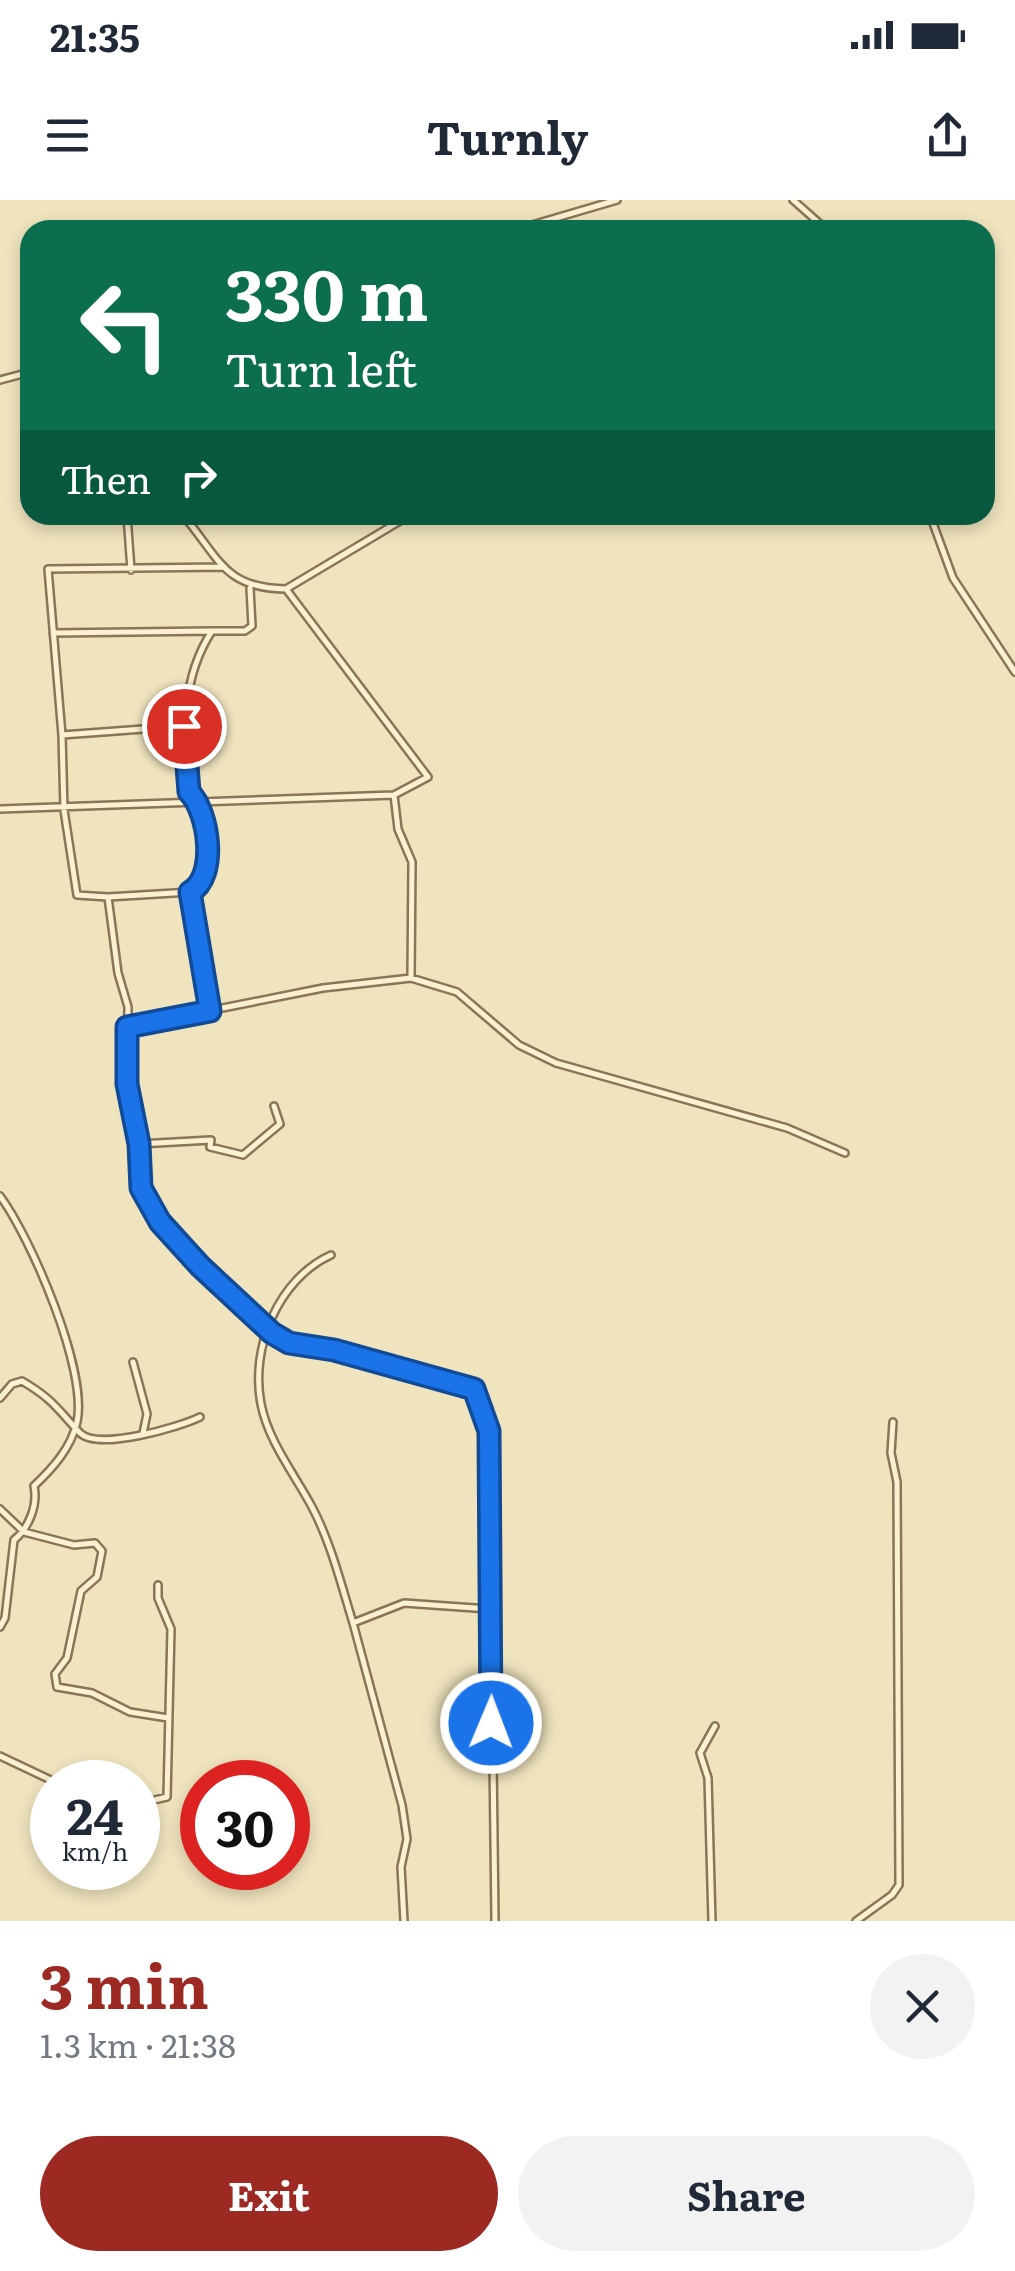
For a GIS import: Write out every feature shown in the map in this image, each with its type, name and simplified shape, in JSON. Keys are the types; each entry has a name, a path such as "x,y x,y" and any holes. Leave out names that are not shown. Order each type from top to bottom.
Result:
{"street":[{"path":"548,220 617,200"},
{"path":"794,200 816,220"},
{"path":"128,525 131,570"},
{"path":"192,525 224,568 250,588 286,589 393,525"},
{"path":"934,525 953,578 1015,672"},
{"path":"212,631 195,657 184,726 189,792 198,802 208,870 202,886 190,892 77,895 64,810 48,569 224,568"},
{"path":"52,633 245,631 252,626 250,588"},
{"path":"0,809 64,810 394,795 428,778 286,589"},
{"path":"62,735 184,726"},
{"path":"394,795 398,829 412,862 411,978"},
{"path":"190,892 210,1011"},
{"path":"108,897 118,973 128,1007 127,1084 139,1144 141,1188 153,1212 200,1266 266,1328 289,1343 334,1350 474,1389 489,1431 488,1609 495,1921"},
{"path":"127,1027 323,988 411,978 457,992 519,1045 556,1062 787,1128 844,1153"},
{"path":"139,1144 211,1140 210,1147 221,1154 243,1156 280,1124 274,1106"},
{"path":"0,1196 58,1311 78,1397 76,1424 63,1454 34,1486 37,1498 24,1532 14,1540 5,1618 0,1626"},
{"path":"331,1255 314,1264 296,1283 266,1328 259,1374 261,1406 312,1508 353,1623 402,1805 406,1840 401,1867 404,1921"},
{"path":"133,1362 147,1414 143,1433"},
{"path":"0,1398 12,1384 22,1381 53,1402 80,1433 94,1440 178,1427 200,1416"},
{"path":"856,1921 899,1885 896,1826 901,1787 895,1706 897,1482 891,1453 893,1422"},
{"path":"0,1510 24,1532 74,1545 96,1543 102,1551 97,1577 81,1590 67,1658 55,1674 57,1687 92,1694 130,1712 168,1718"},
{"path":"158,1584 158,1598 171,1629 166,1797 160,1798"},
{"path":"353,1623 404,1604 488,1609"},
{"path":"712,1921 708,1778 700,1752 715,1726"},
{"path":"0,1756 30,1770"}],"route":[{"path":"184,726 189,792 198,802 208,870 202,886 190,892 210,1011 127,1027 127,1084 139,1144 144,1198 160,1222 225,1290 272,1333 289,1343 334,1350 470,1384 474,1389 489,1431 491,1723"}]}
